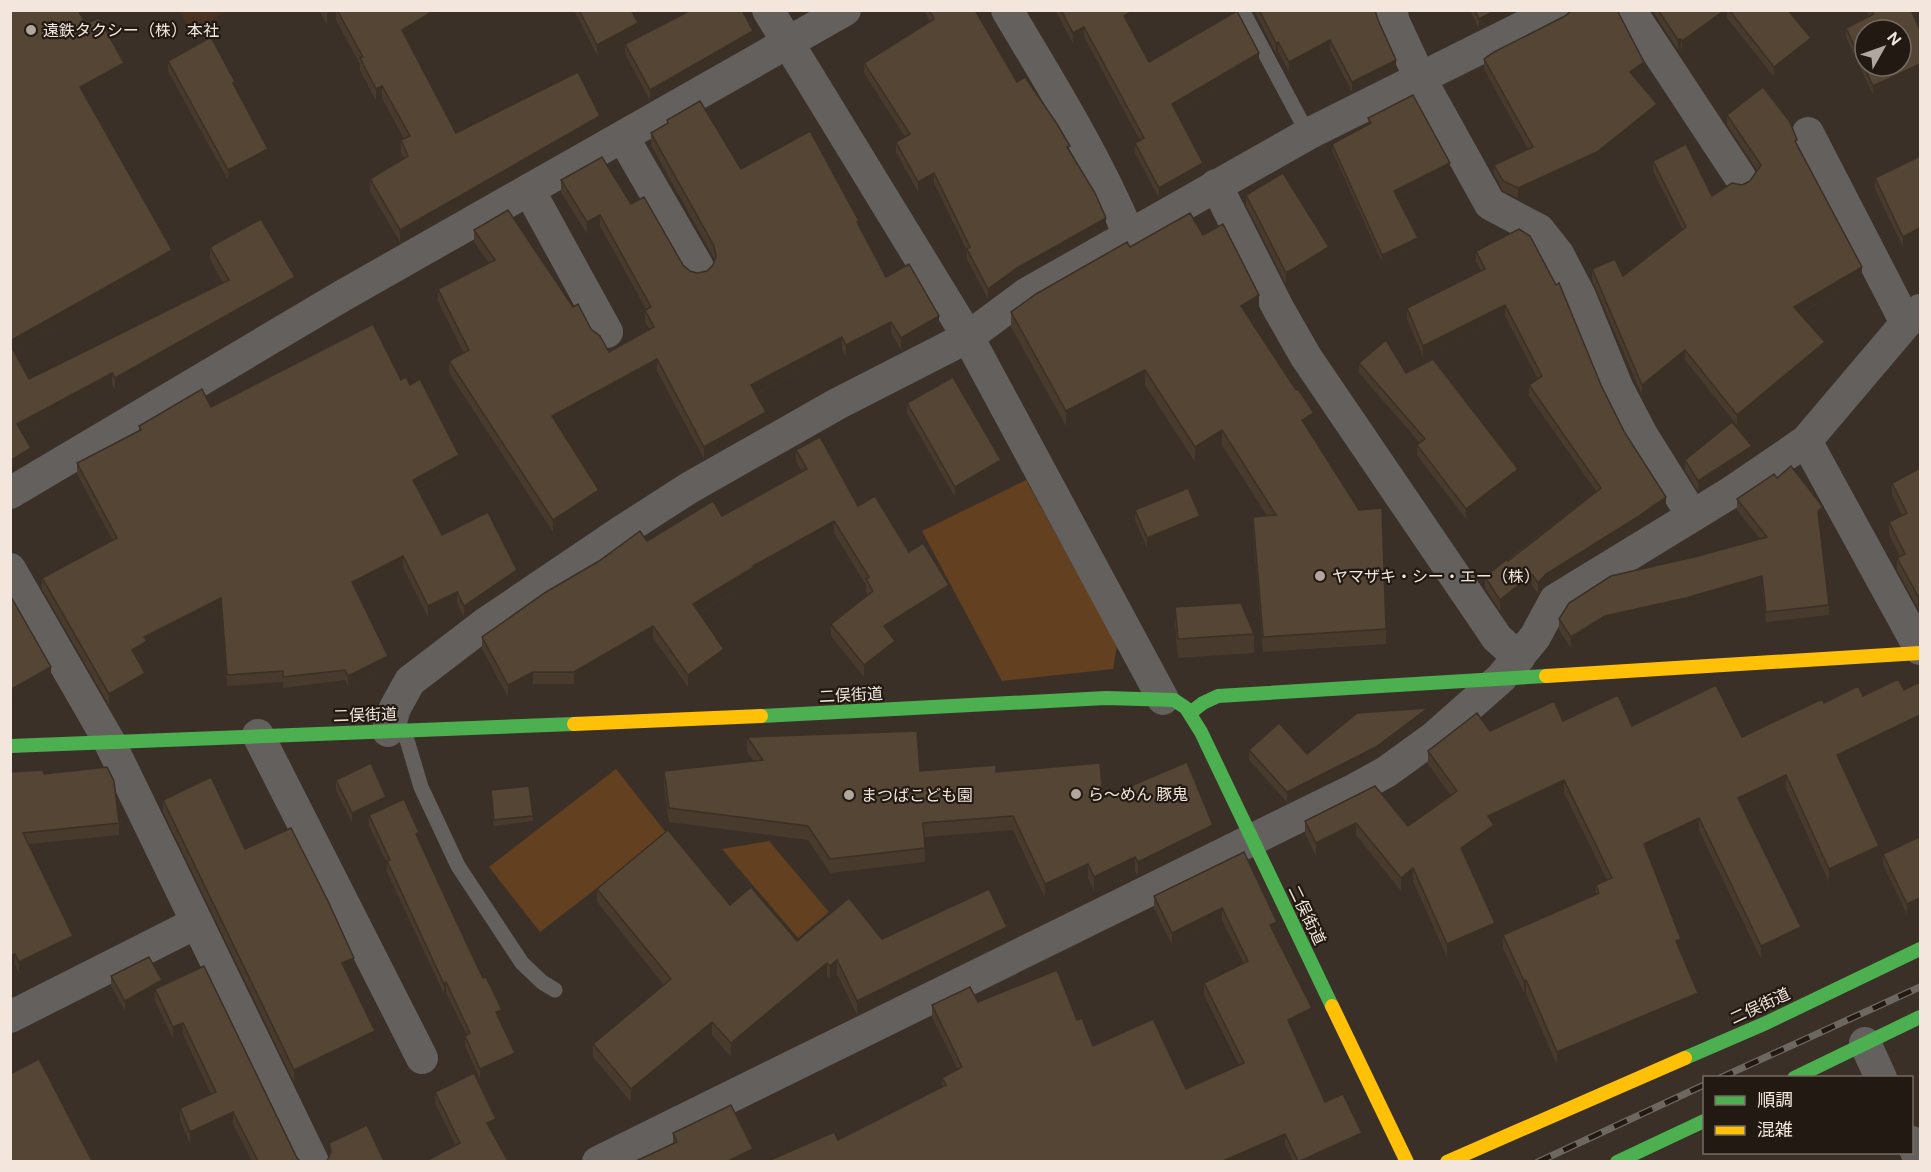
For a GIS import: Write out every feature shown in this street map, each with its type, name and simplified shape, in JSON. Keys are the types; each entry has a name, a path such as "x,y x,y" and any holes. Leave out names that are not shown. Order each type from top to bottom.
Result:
{"street":[{"path":"768,10 786,44 968,337 1162,699"},
{"path":"10,492 342,296 845,10"},
{"path":"1007,10 1076,126 1116,204 1129,235"},
{"path":"1391,10 1394,22 1420,78 1490,204 1539,230 1558,254 1580,296 1618,389 1642,435 1692,515"},
{"path":"396,730 395,708 410,681 486,623 618,532 689,488 837,404 968,337 1026,294 1216,185 1308,134 1557,10"},
{"path":"1630,10 1740,177"},
{"path":"598,1161 1386,772 1433,738 1510,668 1535,637 1555,600 1730,492 1806,441 1913,316 1808,133"},
{"path":"623,137 698,267"},
{"path":"1216,185 1278,308 1306,357 1497,638 1510,668"},
{"path":"529,190 607,332"},
{"path":"1190,713 1203,703 1218,696 1510,668 1920,651 1806,441"},
{"path":"10,569 109,741 313,1161"},
{"name":"二俣街道","path":"10,746 792,715 1106,698 1162,699 1180,703 1190,713 1201,732 1407,1161"},
{"path":"258,735 422,1058"},
{"path":"10,1017 196,923"},
{"name":"二俣街道","path":"1447,1161 1766,1023 1920,949"},
{"path":"1796,1076 1920,1017"},
{"path":"1865,1043 1881,1076"},
{"path":"1638,1158 1703,1122"},
{"path":"1913,1146 1920,1161"}],"lane":[{"path":"1242,10 1308,134"},
{"path":"396,730 458,866 522,963 542,982 555,990"}],"shaded area":[{"path":"179,11 227,11 191,32"},
{"path":"1026,480 1117,645 1113,669 1002,681 922,531"},
{"path":"616,769 667,834 540,932 489,867"},
{"path":"769,841 829,912 798,938 722,849"}],"building":[{"path":"10,10 78,10 86,24 99,18 124,63 80,87 172,250 10,341"},
{"path":"337,10 435,10 402,30 456,133 578,72 600,116 400,230 370,179 408,156 401,140 410,136 382,86 376,89 360,58 363,57"},
{"path":"579,10 631,10 638,23 597,45"},
{"path":"691,10 742,10 753,31 650,90 625,44"},
{"path":"929,10 975,10 1017,82 1025,77 1057,124 1070,146 1067,147 1095,193 1106,218 1017,268 988,289 967,249 970,247 934,173 918,182 896,142 910,134 864,63 934,19"},
{"path":"1061,10 1134,10 1124,16 1149,62 1237,11 1259,53 1172,104 1203,163 1159,188 1135,143 1144,138 1084,27 1073,33"},
{"path":"1259,10 1375,10 1396,60 1352,82 1330,40 1289,62"},
{"path":"1475,10 1496,10 1479,19"},
{"path":"1572,10 1617,10 1644,62 1630,72 1657,104 1597,152 1518,188 1503,181 1494,165 1533,147 1484,59 1565,16"},
{"path":"1658,10 1725,10 1682,41 1678,40"},
{"path":"1729,10 1788,10 1811,38 1774,67"},
{"path":"1871,10 1911,10 1920,30 1920,64 1913,67 1913,18 1866,18 1874,14"},
{"path":"1853,24 1853,43 1846,28"},
{"path":"211,37 268,149 228,170 168,61"},
{"path":"1869,78 1890,78 1873,86"},
{"path":"1763,87 1790,122 1797,140 1795,141 1862,267 1794,307 1825,342 1737,415 1685,350 1642,385 1592,269 1615,259 1623,276 1686,227 1653,161 1686,144 1712,196 1732,183 1742,185 1750,181 1761,165 1727,115"},
{"path":"1413,95 1450,163 1394,191 1418,238 1382,255 1332,144 1371,123 1368,118"},
{"path":"700,101 741,169 810,131 859,221 857,222 886,277 909,264 939,316 901,338 891,322 846,345 842,337 751,385 766,412 704,447 657,359 552,416 599,490 553,520 449,361 469,350 438,289 495,260 474,230 508,210 573,307 578,304 591,329 600,336 609,352 654,327 645,310 651,307 600,215 587,222 561,180 602,157 631,204 644,197 683,265 697,273 707,271 713,265 716,256 714,246 651,133 668,123 667,120"},
{"path":"1920,156 1920,228 1903,237 1875,178"},
{"path":"1283,173 1329,247 1286,273 1246,195"},
{"path":"1190,213 1203,235 1223,224 1259,295 1241,306 1296,390 1298,389 1314,413 1302,420 1359,510 1382,508 1386,629 1263,637 1253,517 1276,515 1222,430 1195,447 1145,370 1066,411 1011,312 1036,294 1127,242 1130,247"},
{"path":"261,219 295,277 115,378 112,373 17,424 31,448 10,461 10,344 29,379 229,280 210,247"},
{"path":"1519,229 1530,236 1556,285 1559,283 1601,385 1625,433 1666,497 1546,574 1538,583 1532,574 1500,600 1485,577 1601,488 1529,385 1542,376 1505,305 1423,346 1407,308 1485,269 1476,251"},
{"path":"373,324 401,380 406,377 410,385 420,379 459,455 413,480 442,535 488,512 517,570 464,606 457,592 428,606 403,556 352,582 388,656 348,676 345,670 283,677 283,671 227,675 221,598 144,637 147,641 132,650 145,673 109,694 42,578 117,538 77,463 141,430 139,426 202,389 211,407"},
{"path":"1386,340 1406,373 1433,359 1518,469 1466,509 1417,445 1425,439 1359,363"},
{"path":"953,377 1001,460 955,487 907,403"},
{"path":"1732,422 1752,446 1698,481 1685,460"},
{"path":"820,437 858,506 875,496 909,552 923,543 949,585 884,626 895,641 864,665 831,624 873,591 866,579 869,577 834,521 753,566 693,604 724,649 688,675 653,626 574,672 533,672 508,685 482,637 546,592 599,561 640,531 647,541 713,501 722,516 807,469 796,450"},
{"path":"1791,466 1823,507 1818,511 1829,605 1766,612 1762,576 1686,598 1605,616 1571,637 1559,619 1569,603 1611,576 1767,537 1737,499 1774,474 1777,478"},
{"path":"1920,468 1920,595 1918,596 1897,558 1905,554 1889,522 1907,513 1892,483"},
{"path":"1188,488 1200,516 1147,538 1135,510"},
{"path":"10,595 51,667 10,690"},
{"path":"1241,603 1254,634 1178,639 1175,607"},
{"path":"1898,679 1904,690 1919,682 1920,715 1837,755 1879,846 1829,869 1786,775 1738,798 1801,927 1761,946 1699,818 1644,844 1681,939 1676,941 1698,993 1557,1052 1526,980 1524,981 1503,935 1599,893 1596,885 1612,878 1564,780 1488,816 1494,825 1461,848 1495,923 1447,944 1413,868 1401,878 1356,823 1316,843 1305,821 1375,786 1408,826 1457,791 1428,751 1477,713 1490,731 1554,701 1563,721 1618,695 1632,726 1716,685 1742,737 1822,699 1824,703 1858,686 1863,696"},
{"path":"1428,708 1376,747 1287,792 1249,750 1279,723 1307,754 1357,713"},
{"path":"917,731 920,771 996,765 996,772 1100,763 1103,798 1187,762 1213,825 1138,862 1135,857 1094,877 1088,864 1045,884 1013,816 923,823 925,848 830,859 808,826 669,808 664,771 763,760 747,737"},
{"path":"371,763 386,797 352,813 336,780"},
{"path":"107,767 114,781 119,823 23,833 73,936 19,962 15,954 10,956 10,772 43,770 44,774"},
{"path":"211,777 245,849 291,828 354,958 342,963 375,1031 294,1070 163,800"},
{"path":"529,786 533,816 494,820 491,790"},
{"path":"404,799 419,832 416,834 457,923 483,978 486,977 502,1010 496,1012 515,1053 480,1069 465,1036 470,1033 446,982 444,984 387,861 390,860 369,815"},
{"path":"668,830 730,905 751,887 797,941 849,898 882,939 989,889 1007,927 857,1001 837,960 830,966 827,963 731,1043 712,1022 631,1089 593,1044 671,979 597,889"},
{"path":"1919,837 1920,898 1907,904 1883,854"},
{"path":"1244,852 1277,922 1270,925 1312,1008 1288,1020 1325,1102 1343,1094 1362,1133 1300,1161 1285,1134 1223,1161 768,1161 834,1132 838,1140 946,1085 942,1078 962,1067 932,1005 970,987 978,1002 1057,970 1077,1020 1082,1018 1093,1046 1153,1019 1186,1089 1244,1063 1204,983 1248,961 1222,908 1172,933 1154,896"},
{"path":"149,957 162,980 125,1001 111,976"},
{"path":"204,966 300,1161 258,1161 233,1112 190,1132 180,1108 216,1092 183,1023 173,1027 155,989"},
{"path":"39,1059 92,1161 10,1161 10,1074"},
{"path":"474,1073 496,1119 487,1123 508,1161 426,1161 460,1143 435,1092"},
{"path":"731,1105 753,1149 728,1161 636,1161 677,1142 673,1133"},
{"path":"367,1125 384,1161 327,1161 331,1152 329,1143"}],"railway":[{"path":"1724,1076 1920,987"},
{"path":"1538,1162 1703,1085"}],"traffic: fast":[{"path":"1190,713 1203,703 1218,696 1546,676"},
{"path":"761,716 1106,698 1174,700 1186,708 1201,732 1332,1006"},
{"path":"10,746 574,724"},
{"path":"1685,1058 1766,1023 1920,949"},
{"path":"1798,1076 1920,1017"},
{"path":"1617,1162 1703,1121"}],"traffic: slow":[{"path":"1546,676 1920,653"},
{"path":"574,724 761,716"},
{"path":"1332,1006 1407,1162"},
{"path":"1447,1162 1685,1058"}],"place":[{"name":"遠鉄タクシー（株）本社","path":"31,30"},
{"name":"ヤマザキ・シー・エー（株）","path":"1320,576"},
{"name":"ら～めん 豚鬼","path":"1076,794"},
{"name":"まつばこども園","path":"849,795"}]}
